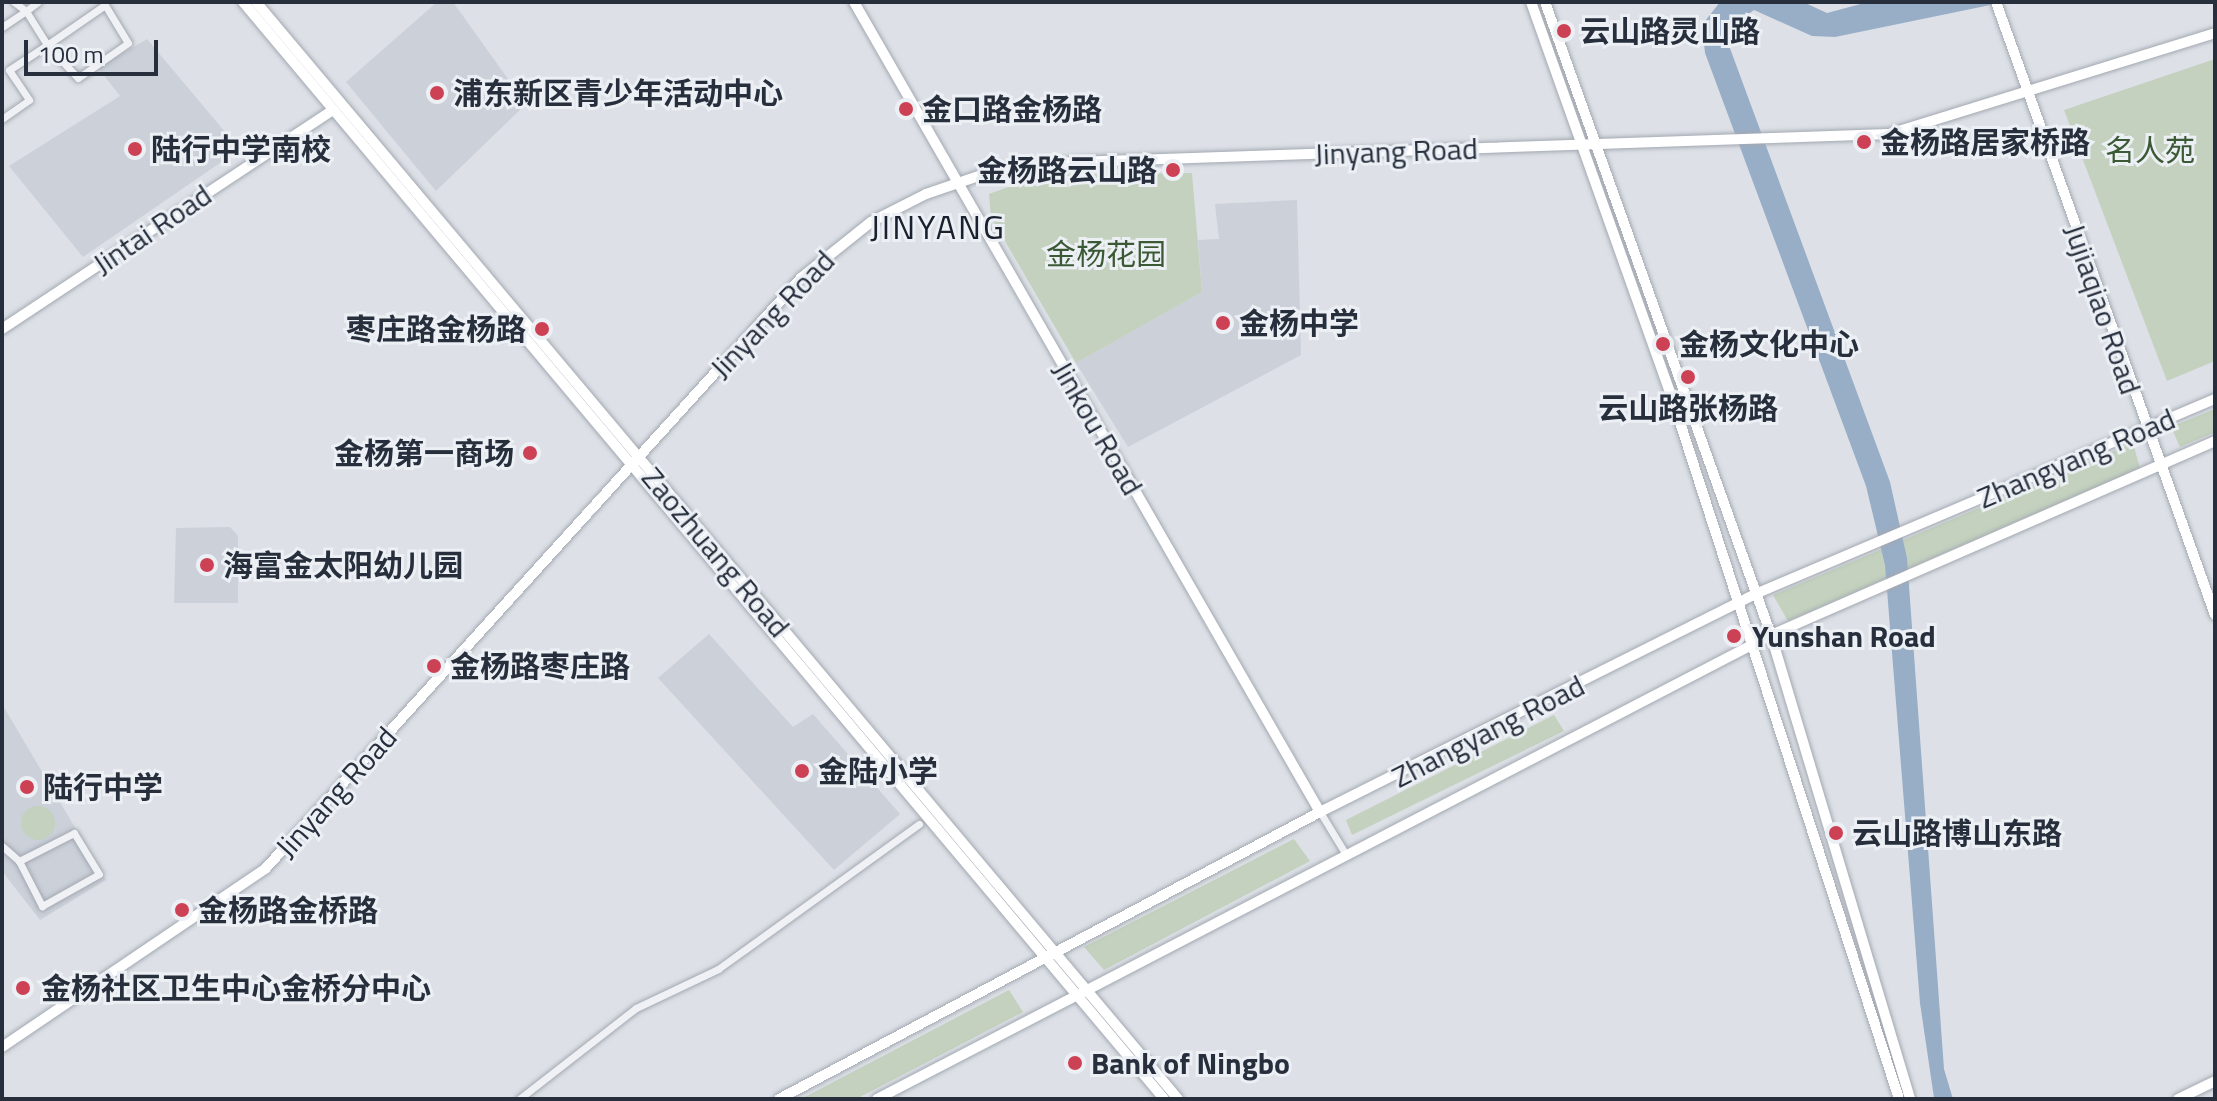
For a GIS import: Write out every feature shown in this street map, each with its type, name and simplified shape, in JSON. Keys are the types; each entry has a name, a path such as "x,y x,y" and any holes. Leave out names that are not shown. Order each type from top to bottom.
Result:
{"street":[{"path":"2,119 29,100 6,72 47,45 105,3 128,43 78,78 47,45 26,11 14,2"},
{"path":"2,27 38,2"},
{"name":"Zaozhuang Road","path":"243,2 337,107 1045,955 1178,1099"},
{"name":"Zaozhuang Road","path":"256,2 337,107"},
{"name":"Jinkou Road","path":"854,2 1345,853"},
{"path":"1531,2 1588,145 1771,635 1910,1099"},
{"path":"1545,2 1588,145 1741,603 1899,1099"},
{"name":"Jujiaqiao Road","path":"1997,7 2145,429 2215,615"},
{"name":"Jinyang Road","path":"2,1047 266,868 634,462 834,247 956,182 1075,162 1729,140 1916,130 2215,33"},
{"name":"Jintai Road","path":"2,329 337,107"},
{"name":"Zhangyang Road","path":"779,1099 1045,955 1320,812 1754,596 2215,399"},
{"name":"Zhangyang Road","path":"877,1099 1082,995 1345,853 1771,635 2215,441"},
{"path":"519,1099 636,1008 754,946 919,824"},
{"path":"2,846 19,861 42,906 99,874 74,833 19,861"},
{"name":"Zaozhuang Road","path":"1082,995 1164,1099"},
{"path":"2178,1099 2215,1081"}],"shaded area":[{"name":"浦东新区青少年活动中心","path":"437,2 453,2 526,104 436,191 346,82"},
{"name":"陆行中学南校","path":"147,39 236,145 233,154 83,257 9,166 120,96 98,68"},
{"name":"金杨中学","path":"1297,200 1301,355 1128,447 1076,363 1202,292 1198,240 1219,239 1215,204"},
{"name":"海富金太阳幼儿园","path":"230,527 238,536 238,603 174,603 176,528"},
{"name":"金陆小学","path":"709,634 793,727 813,714 900,814 834,870 658,678"},
{"name":"陆行中学","path":"2,704 106,880 40,920 2,871"}],"green space":[{"name":"名人苑","path":"2215,59 2215,361 2167,381 2064,110"},
{"name":"金杨花园","path":"1192,173 1202,292 1076,363 991,217 989,194 1041,175"},
{"path":"2215,409 2215,432 2180,447 2171,427"},
{"path":"2133,443 2140,468 1788,621 1773,595"},
{"path":"1554,715 1564,731 1352,835 1346,820"},
{"path":"38,806 50,811 55,823 50,835 38,840 26,835 21,823 26,811"},
{"path":"1294,839 1310,861 1104,970 1084,947"},
{"path":"1009,990 1023,1012 856,1099 801,1099"}],"water":[{"path":"1720,2 1803,2 1827,13 1868,2 2005,2 1835,37 1812,36 1754,10 1724,32 1890,482 1907,558 1944,1069 1953,1099 1934,1098 1920,1003 1885,565 1866,486 1705,53 1702,25"}],"place":[{"name":"云山路灵山路","path":"1564,31"},
{"name":"浦东新区青少年活动中心","path":"437,93"},
{"name":"金口路金杨路","path":"906,109"},
{"name":"金杨路居家桥路","path":"1864,142"},
{"name":"陆行中学南校","path":"135,149"},
{"name":"金杨路云山路","path":"1173,170"},
{"name":"金杨中学","path":"1223,323"},
{"name":"枣庄路金杨路","path":"542,329"},
{"name":"金杨文化中心","path":"1663,344"},
{"name":"云山路张杨路","path":"1688,377"},
{"name":"金杨第一商场","path":"530,453"},
{"name":"海富金太阳幼儿园","path":"207,565"},
{"name":"Yunshan Road","path":"1734,636"},
{"name":"金杨路枣庄路","path":"434,666"},
{"name":"金陆小学","path":"802,771"},
{"name":"陆行中学","path":"27,787"},
{"name":"云山路博山东路","path":"1836,833"},
{"name":"金杨路金桥路","path":"182,910"},
{"name":"金杨社区卫生中心金桥分中心","path":"23,988"},
{"name":"Bank of Ningbo","path":"1075,1063"}],"district":[{"name":"JINYANG","path":"938,227"}]}
